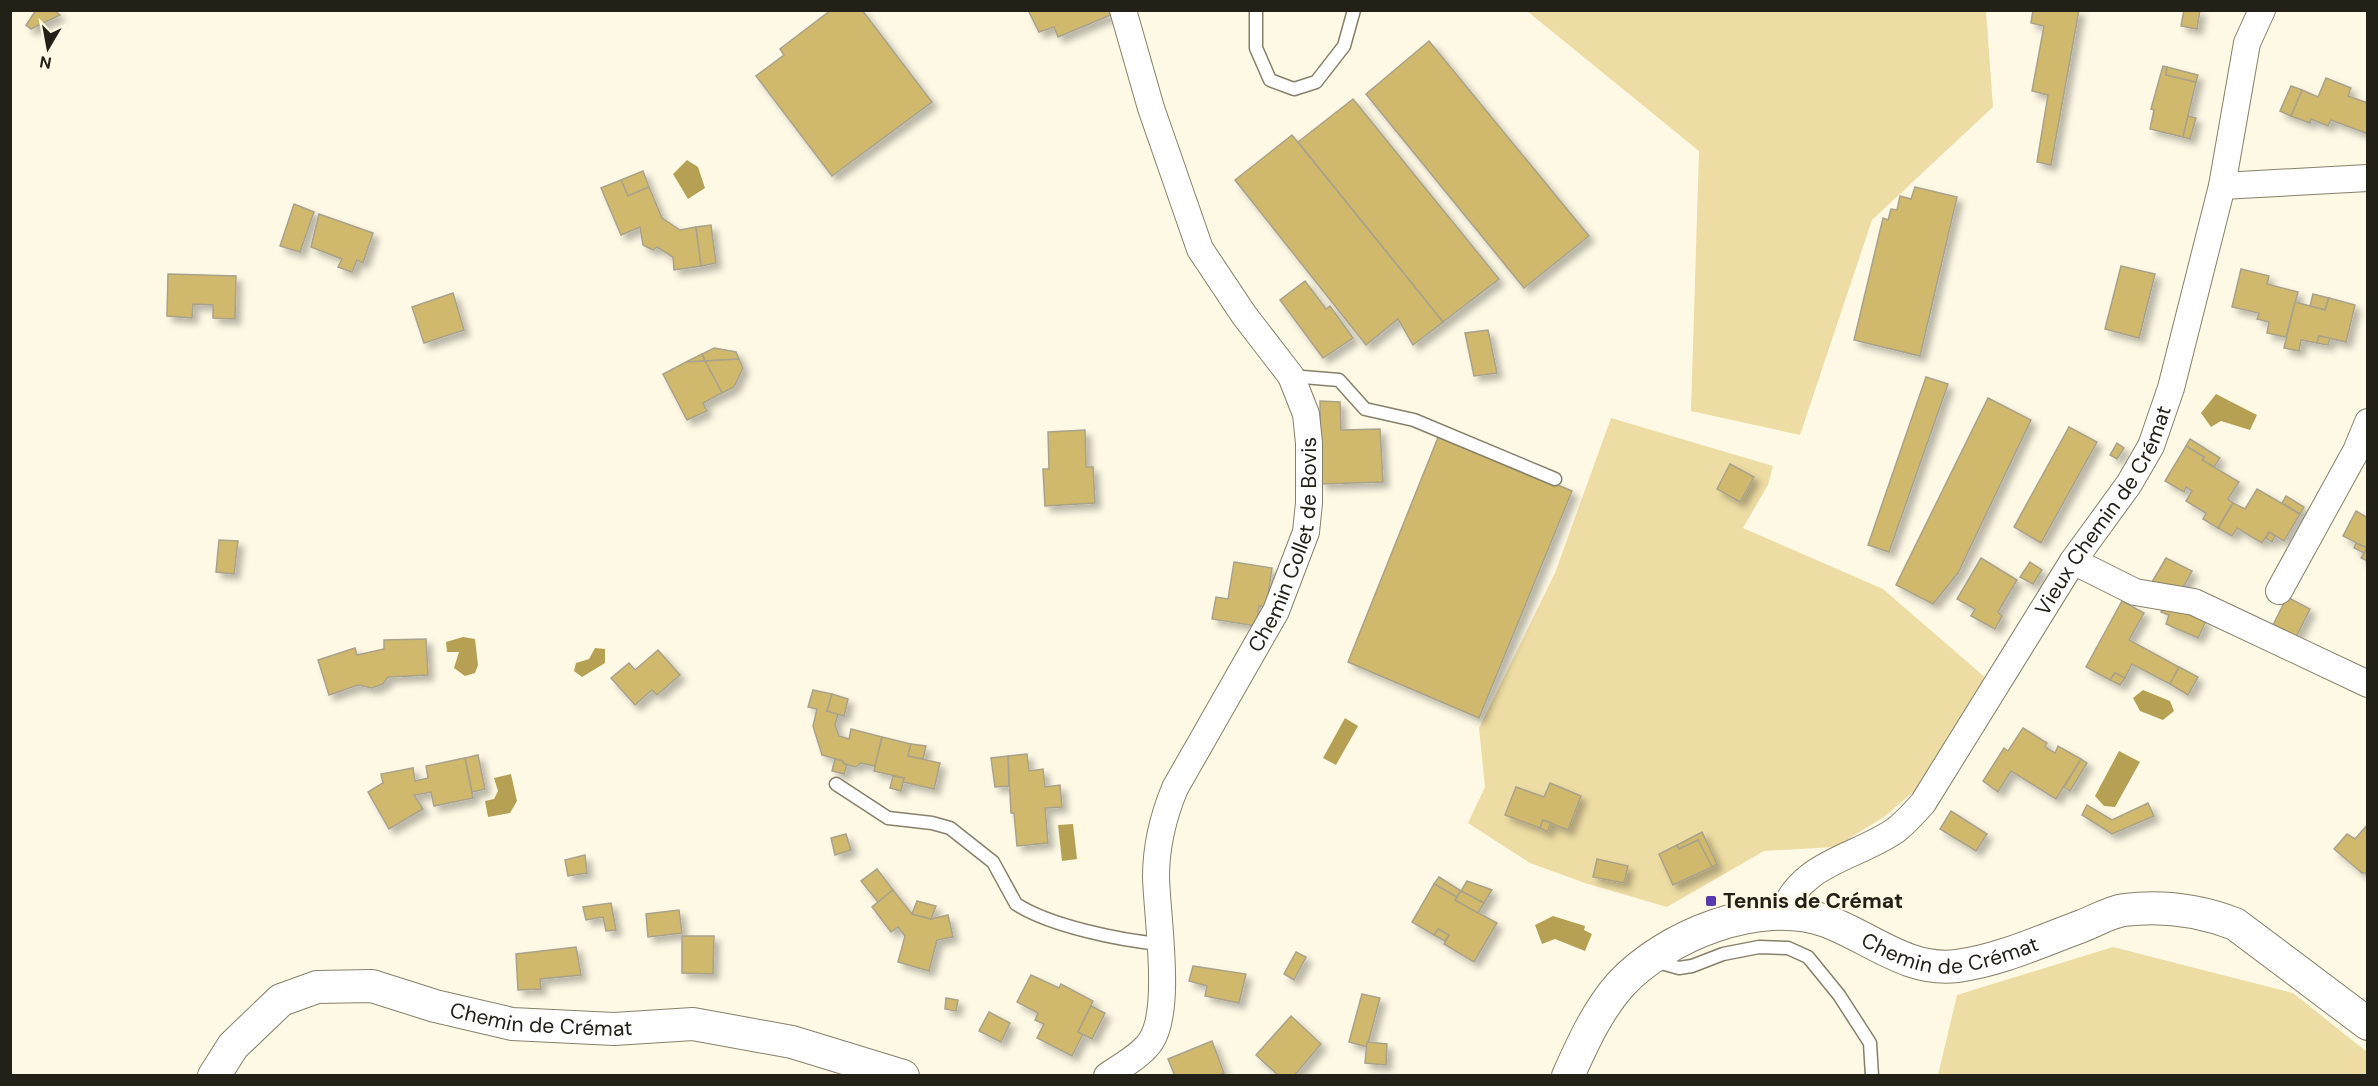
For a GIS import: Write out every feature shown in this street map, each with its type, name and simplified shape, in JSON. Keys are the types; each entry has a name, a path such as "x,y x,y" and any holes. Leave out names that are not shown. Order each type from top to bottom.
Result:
{"street":[{"name":"Chemin Collet de Bovis","path":"1107,1076 1150,1042 1160,1014 1160,944 1156,877 1158,844 1167,806 1276,611 1306,532 1309,503 1306,414 1291,376 1244,315 1200,249 1150,108 1123,10"},
{"name":"Vieux Chemin de Crémat","path":"1782,914 1787,900 1821,867 1896,830 1923,803 2073,561 2129,484 2151,446 2171,388 2222,186 2247,43 2262,10"},
{"path":"2222,186 2367,178"},
{"path":"2279,591 2356,451 2367,422"},
{"path":"2073,561 2134,592 2194,602 2367,684"},
{"name":"Chemin de Crémat","path":"1568,1076 1597,1017 1620,986 1649,959 1677,941 1727,921 1782,914 1824,920 1899,958 1930,965 1955,966 1995,959 2122,910 2178,908 2211,915 2235,924 2367,1024"},
{"name":"Chemin de Crémat","path":"214,1076 233,1046 281,1000 317,987 372,986 435,1006 512,1024 614,1029 693,1024 792,1042 903,1076"}],"lane":[{"path":"1256,10 1256,48 1270,80 1294,89 1316,82 1344,46 1354,10"},
{"path":"1291,376 1338,381 1365,409 1414,420 1555,479"},
{"path":"836,784 888,818 950,828 993,862 1016,904 1023,908 1054,921 1138,942 1160,944"},
{"path":"1649,959 1679,968 1692,966 1723,954 1759,947 1788,948 1808,957 1839,995 1870,1043 1872,1076"}],"shaded area":[{"path":"1527,11 1986,11 1993,107 1872,220 1800,435 1691,411 1699,151"},
{"path":"687,160 698,167 705,188 688,199 673,174"},
{"path":"2216,394 2257,415 2250,430 2221,421 2211,427 2201,413"},
{"path":"1611,418 1773,466 1768,485 1743,528 1883,589 1987,679 1918,788 1884,817 1835,847 1764,851 1667,907 1585,883 1530,863 1468,823 1485,787 1479,728 1555,573"},
{"path":"463,637 475,639 478,665 475,673 465,676 454,668 459,652 447,652 446,642"},
{"path":"595,648 605,649 605,663 582,677 574,671 576,663 589,659"},
{"path":"2143,690 2170,701 2174,711 2163,720 2140,711 2133,698"},
{"path":"1345,718 1358,726 1336,765 1323,758"},
{"path":"2119,751 2140,762 2115,807 2104,806 2095,796"},
{"path":"511,774 517,801 510,813 488,817 485,801 494,799 498,791 494,778"},
{"path":"1073,824 1077,859 1062,861 1058,825"},
{"path":"1553,916 1585,926 1584,930 1592,934 1585,951 1555,939 1542,944 1535,925"},
{"path":"2113,947 2293,993 2367,1052 2367,1075 1938,1075 1957,995"}],"building":[{"path":"36,10 54,10 60,15 31,29 26,25"},
{"path":"831,10 862,10 932,102 832,176 756,76 784,55 780,49"},
{"path":"1028,10 1111,10 1113,14 1058,37 1054,27 1039,32"},
{"path":"2033,10 2079,10 2051,165 2037,162 2048,95 2032,91 2044,26 2031,23"},
{"path":"2184,10 2200,10 2197,29 2181,26"},
{"path":"1429,41 1589,236 1524,288 1366,94"},
{"path":"2163,66 2167,67 2166,75 2196,82 2183,137 2150,129 2154,110 2151,109"},
{"path":"2167,67 2198,75 2196,82 2166,75"},
{"path":"2326,78 2351,88 2348,96 2368,103 2368,134 2331,120 2328,126 2311,119 2310,123 2291,116 2302,90 2318,97"},
{"path":"2291,86 2302,90 2291,116 2280,111"},
{"path":"1353,99 1499,279 1443,322 1298,142"},
{"path":"2188,116 2196,118 2190,139 2183,137"},
{"path":"1292,135 1443,322 1413,345 1398,319 1366,345 1235,180"},
{"path":"643,171 649,187 628,196 621,180"},
{"path":"621,180 628,196 649,187 662,218 680,230 696,227 701,266 674,270 673,257 657,247 653,250 643,245 640,227 621,235 601,188"},
{"path":"1915,187 1957,197 1920,356 1854,340 1883,218 1888,220 1891,209 1897,210 1900,196 1911,199"},
{"path":"294,204 314,212 300,252 280,246"},
{"path":"319,214 373,233 363,263 357,260 352,272 338,267 342,259 311,247"},
{"path":"711,225 716,263 701,266 696,227"},
{"path":"2121,266 2155,274 2139,338 2105,329"},
{"path":"2241,269 2269,276 2267,284 2298,292 2286,337 2267,333 2269,322 2257,319 2259,313 2232,307"},
{"path":"168,274 236,276 235,319 213,318 213,305 193,304 192,318 167,316"},
{"path":"1305,281 1326,309 1330,306 1353,338 1323,358 1280,300"},
{"path":"453,293 464,330 424,343 412,307"},
{"path":"2313,294 2329,298 2325,310 2310,306"},
{"path":"2329,298 2355,305 2346,342 2319,336 2317,343 2301,340 2299,351 2284,348 2295,302 2325,310"},
{"path":"1488,330 1497,373 1474,376 1465,333"},
{"path":"2319,336 2330,338 2328,345 2317,343"},
{"path":"714,348 736,352 739,359 705,361 702,354"},
{"path":"702,354 705,361 686,362"},
{"path":"739,359 743,368 734,387 722,393 705,361"},
{"path":"705,361 722,393 703,403 707,411 687,420 663,374 686,362"},
{"path":"1926,377 1948,384 1889,552 1868,545"},
{"path":"1988,398 2031,420 1958,573 1933,604 1896,585"},
{"path":"1320,401 1340,402 1341,430 1380,429 1383,482 1321,484"},
{"path":"2069,427 2097,442 2041,543 2014,527"},
{"path":"1085,430 1086,467 1093,467 1095,503 1045,506 1043,469 1049,469 1048,432"},
{"path":"1439,435 1572,491 1479,718 1348,662"},
{"path":"2190,439 2220,458 2214,467 2202,460 2204,457 2186,446"},
{"path":"2117,443 2124,448 2117,459 2110,455"},
{"path":"2186,446 2204,457 2202,460 2239,482 2228,499 2233,503 2218,528 2203,519 2206,513 2186,501 2192,491 2186,487 2184,492 2165,481"},
{"path":"1730,464 1754,477 1740,502 1717,489"},
{"path":"2257,489 2300,514 2284,541 2269,532 2262,543 2237,528 2232,536 2218,528 2233,503 2245,509"},
{"path":"2286,496 2304,507 2300,514 2282,503"},
{"path":"2356,511 2368,518 2368,561 2361,558 2367,548 2343,536"},
{"path":"2269,532 2275,536 2272,542 2266,538"},
{"path":"219,540 238,541 234,574 216,572"},
{"path":"2356,543 2367,548 2364,553 2354,548"},
{"path":"1981,558 2017,580 1998,612 2002,616 1995,629 1971,616 1975,609 1957,599"},
{"path":"2166,558 2192,571 2179,595 2152,582"},
{"path":"1234,562 1272,568 1266,607 1259,606 1256,626 1212,619 1216,597 1228,599"},
{"path":"2030,562 2042,570 2033,584 2020,577"},
{"path":"2287,597 2310,609 2296,637 2273,625"},
{"path":"2122,601 2144,613 2129,640 2179,667 2170,684 2132,664 2125,678 2115,673 2110,680 2086,667"},
{"path":"2164,603 2206,621 2198,638 2166,624 2169,615 2161,612"},
{"path":"426,639 428,675 388,677 383,684 372,688 358,685 329,695 318,660 355,648 357,655 384,649 384,640"},
{"path":"658,650 680,675 657,695 652,690 635,705 611,678 629,663 635,670"},
{"path":"2179,667 2198,677 2188,695 2170,684"},
{"path":"2115,673 2125,678 2120,685 2110,680"},
{"path":"813,690 832,694 827,711 838,714 835,725 839,736 849,739 851,729 882,737 875,766 861,763 855,767 822,755 813,726 817,709 808,707"},
{"path":"832,694 848,699 844,716 827,711"},
{"path":"2023,728 2047,743 2045,747 2055,753 2058,746 2081,759 2056,799 2011,771 1998,792 1983,781 2004,748 2008,751"},
{"path":"882,737 911,744 908,756 940,763 934,789 903,782 904,778 874,771"},
{"path":"911,744 926,746 923,759 908,756"},
{"path":"1027,754 1029,771 1043,769 1045,787 1060,785 1062,807 1045,808 1048,843 1017,846 1014,813 1011,813 1008,756"},
{"path":"478,755 485,789 472,792 465,758"},
{"path":"1008,756 1009,786 995,787 991,758"},
{"path":"465,758 473,798 434,806 431,792 414,795 423,809 389,829 368,792 383,783 381,774 413,768 415,781 428,778 426,766"},
{"path":"835,759 847,765 844,774 832,771"},
{"path":"2081,759 2087,763 2070,791 2064,787"},
{"path":"893,776 904,778 901,791 890,788"},
{"path":"1550,783 1581,796 1568,830 1543,820 1540,828 1505,815 1516,787 1544,797"},
{"path":"2148,803 2154,816 2112,834 2082,815 2087,805 2112,820"},
{"path":"1951,811 1987,834 1976,851 1940,829"},
{"path":"1543,820 1551,823 1547,832 1540,828"},
{"path":"2368,824 2368,873 2362,873 2334,849 2347,834 2355,839"},
{"path":"1702,832 1717,864 1712,867 1698,840 1679,849 1677,845"},
{"path":"846,834 851,850 835,855 831,838"},
{"path":"1698,840 1712,867 1673,885 1659,854 1677,845 1679,849"},
{"path":"585,855 587,873 568,876 565,860"},
{"path":"1597,859 1628,866 1624,883 1593,877"},
{"path":"877,869 893,890 878,902 861,881"},
{"path":"1439,877 1461,891 1457,897 1434,884"},
{"path":"1467,881 1492,890 1484,903 1461,891"},
{"path":"1434,884 1457,897 1455,900 1497,923 1474,962 1444,944 1449,935 1438,929 1434,935 1412,922"},
{"path":"893,890 912,914 931,919 948,915 953,937 937,940 929,971 898,962 905,936 898,927 891,932 872,907"},
{"path":"1461,891 1484,903 1478,913 1455,900"},
{"path":"917,901 936,906 931,919 912,914"},
{"path":"611,903 616,930 606,931 603,917 586,920 583,907"},
{"path":"679,910 682,933 648,937 646,914"},
{"path":"1438,929 1449,935 1445,941 1434,935"},
{"path":"682,936 714,936 713,974 682,973"},
{"path":"576,947 581,975 540,979 541,989 518,990 516,954"},
{"path":"1296,952 1306,957 1294,980 1284,974"},
{"path":"1193,966 1246,974 1239,1003 1205,996 1207,986 1189,981"},
{"path":"1031,975 1059,988 1061,984 1093,1001 1078,1032 1083,1034 1072,1056 1037,1038 1044,1024 1035,1020 1038,1013 1017,1002"},
{"path":"1362,994 1380,998 1367,1047 1349,1042"},
{"path":"946,998 958,1000 956,1011 945,1009"},
{"path":"1091,1006 1105,1013 1092,1039 1078,1032"},
{"path":"989,1012 1010,1023 1001,1042 979,1031"},
{"path":"1291,1016 1321,1044 1294,1076 1279,1076 1256,1055"},
{"path":"1212,1041 1224,1073 1217,1076 1175,1076 1168,1059"},
{"path":"1367,1042 1387,1044 1386,1065 1365,1063"}],"place":[{"name":"Tennis de Crémat","path":"1711,901"}]}
